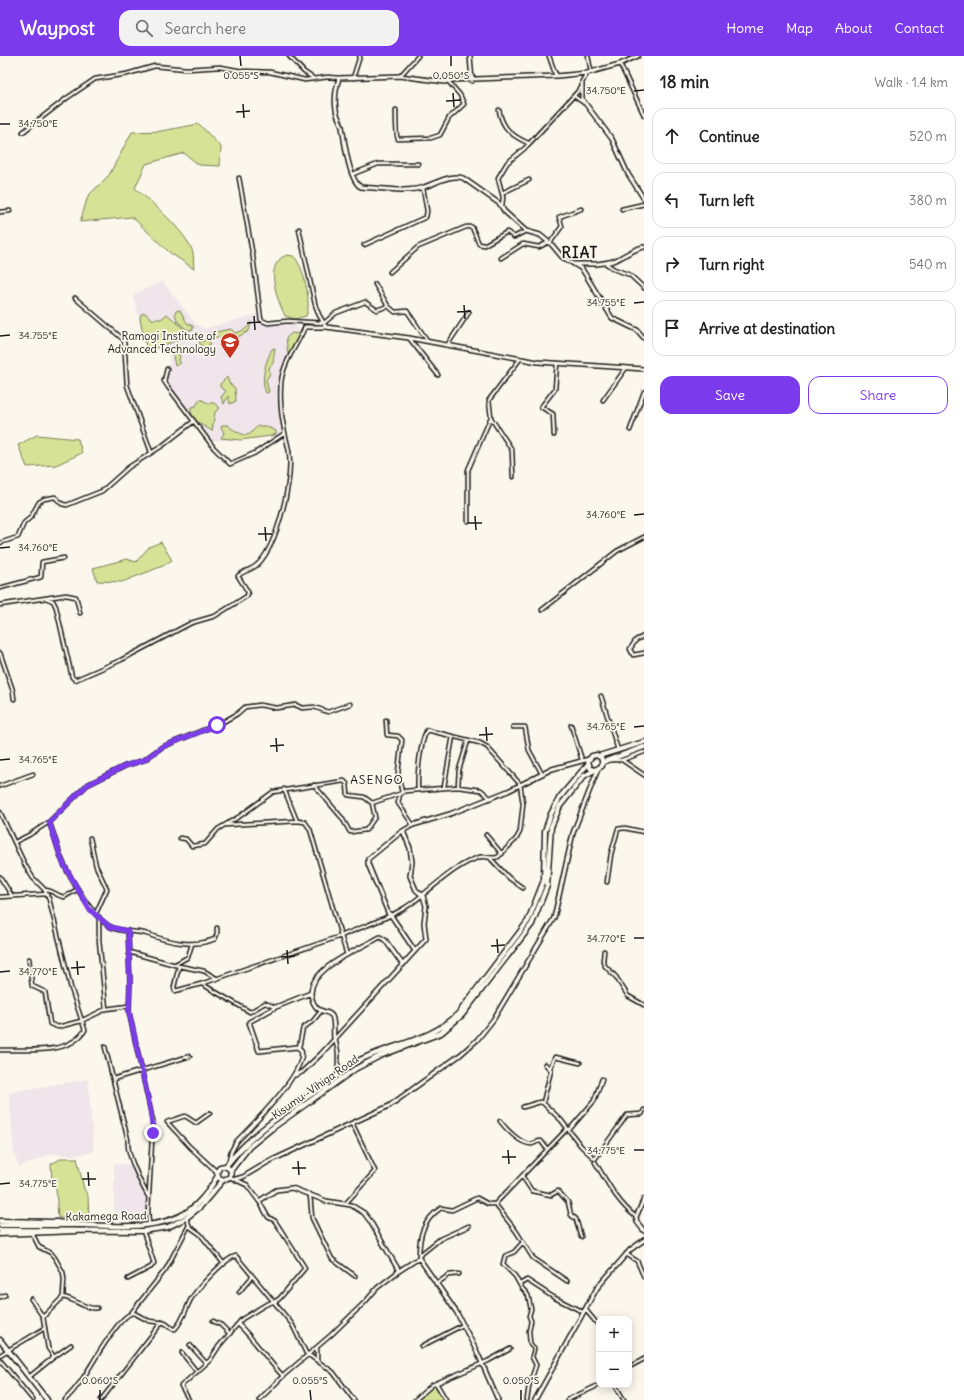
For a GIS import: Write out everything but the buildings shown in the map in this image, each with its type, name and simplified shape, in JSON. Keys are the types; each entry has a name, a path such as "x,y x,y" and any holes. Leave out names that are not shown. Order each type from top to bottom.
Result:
{"main road":[{"path":"644,742 599,756 592,756 589,761 590,768 597,769 602,766 605,760 644,747"},
{"path":"599,756 605,760"},
{"name":"Kisumu -Vihiga Road","path":"226,1166 247,1144 274,1120 338,1075 368,1056 439,1029 463,1008 528,922 544,880 545,831 551,814 560,797 589,761"},
{"name":"Kisumu -Vihiga Road","path":"230,1170 249,1147 271,1129 355,1068 380,1056 441,1033 462,1015 532,924 547,886 551,827 554,817 573,788 586,774 597,769"},
{"path":"0,1230 80,1228 143,1231 163,1228 186,1218 200,1207 223,1180 230,1177 230,1170 226,1166 220,1166 217,1174 223,1180"},
{"name":"Kakamega Road","path":"0,1226 80,1228 149,1224 172,1220 188,1211 203,1198 217,1174"},
{"path":"0,1221 69,1222 80,1228"},
{"path":"0,1234 67,1233 80,1228"},
{"path":"0,1340 47,1400"}],"street":[{"path":"289,56 304,72 314,78"},
{"path":"353,78 360,56"},
{"path":"400,76 418,56"},
{"path":"470,56 472,81"},
{"path":"549,56 556,74"},
{"path":"588,56 591,71"},
{"path":"23,132 67,98 95,79 127,74 155,66 187,69 220,67 242,71 276,73 302,79 400,76 445,82 587,73 620,64 638,56"},
{"path":"620,64 644,115"},
{"path":"302,79 304,72"},
{"path":"587,73 581,88 574,96 539,134 528,142 525,148 507,163 498,181 502,193 502,206 504,211 526,231 537,234 549,243 562,257 584,270 612,318 637,330 644,338"},
{"path":"339,78 335,97 336,111 342,125 347,158 357,184 361,187 393,189 423,188 437,181 457,176 502,206"},
{"path":"396,110 398,124 396,135 398,139 431,138 440,135 448,118 464,104 460,94 448,82 445,82"},
{"path":"581,88 584,102"},
{"path":"574,96 584,102 601,122 612,139 628,174 644,199"},
{"path":"499,110 501,122 514,137 528,142"},
{"path":"353,174 378,164 418,164"},
{"path":"238,178 253,257 260,318 268,323 288,321 324,323 336,313 365,302 377,310 388,306"},
{"path":"502,193 529,180"},
{"path":"364,245 426,217 427,211 423,188"},
{"path":"622,209 644,204"},
{"path":"501,258 523,244 539,247 549,243 562,225 559,217 581,209"},
{"path":"0,212 10,211"},
{"path":"390,272 418,248 466,227 472,227 480,244 484,246 508,232 514,237 526,231"},
{"path":"299,229 315,304 326,327"},
{"path":"573,264 605,263 623,256 634,249 644,247"},
{"path":"605,263 614,269 630,275 644,288"},
{"path":"375,284 388,306 395,312 407,311 427,340"},
{"path":"75,298 124,340 127,385 151,452"},
{"path":"448,344 469,312"},
{"path":"46,598 55,604 67,661 72,677 75,680 122,660 191,623 215,616 243,599 248,594 238,576 255,567 267,553 286,498 290,459 285,432 281,390 283,371 305,327 326,327 427,340 520,359 557,364 644,369"},
{"path":"409,338 438,376"},
{"path":"513,477 512,450 491,417 488,403 489,398 520,359"},
{"path":"554,435 553,414 541,407 555,389 557,364"},
{"path":"603,400 626,368"},
{"path":"167,369 165,382 214,448 231,464 255,453 285,432"},
{"path":"630,430 644,392"},
{"path":"468,521 468,470 491,417"},
{"path":"0,543 18,536 24,523 31,517 39,502 44,499 55,497 62,504 67,505 102,491 129,467 162,446 194,421"},
{"path":"542,610 617,551 644,537"},
{"path":"0,588 41,577 42,562 64,558"},
{"path":"0,605 66,595 74,596 80,613"},
{"path":"644,636 636,640 630,649 633,655 644,653"},
{"path":"0,653 13,691 14,700"},
{"path":"601,696 618,750"},
{"path":"15,842 49,822 87,785 125,766 144,760 162,747 223,722 237,714 245,707 260,705 276,708 296,706 302,708 314,707 328,712 350,704"},
{"path":"386,720 387,735 398,736 402,740 398,773 402,793 398,801 398,805 413,825"},
{"path":"571,725 582,760"},
{"path":"513,727 525,727 529,750 542,775"},
{"path":"179,966 174,986 175,991 202,984 341,936 389,914 423,896 444,878 467,863 481,857 498,857 520,832 523,804 520,784 487,746 480,743 432,731 426,731 417,776 418,790"},
{"path":"444,788 454,736"},
{"path":"458,787 459,770 468,741"},
{"path":"605,760 622,760 644,752"},
{"path":"415,951 389,914 368,864 368,859 403,831 413,825 450,814 490,798 552,769 582,760 589,761"},
{"path":"622,760 644,775"},
{"path":"236,1179 243,1177 268,1162 389,1106 460,1056 477,1040 493,1020 554,918 573,833 597,769"},
{"path":"0,786 33,774"},
{"path":"180,838 186,839 192,846 204,845 218,829 240,816 273,792 313,784 346,781 348,795 364,797 372,803 375,815 374,820 366,830 356,830 351,832 342,818 313,784"},
{"path":"372,803 402,793 418,790 458,787 481,790 490,798"},
{"path":"284,789 297,821"},
{"path":"0,812 29,872 45,892 71,988 85,1030 82,1036 68,1045 49,1049 0,1050"},
{"path":"224,825 297,821 305,822 310,829 347,956"},
{"path":"49,822 63,863 89,909 96,913 110,927 144,933 157,938 198,945 215,939 218,934 217,928"},
{"path":"607,882 611,854 618,829 625,828 644,832"},
{"path":"295,1075 302,1072 311,1064 427,937 424,923 426,906 423,896 416,890 410,876 412,862 410,848 403,831"},
{"path":"486,835 502,854"},
{"path":"90,838 96,866 107,889 98,905 96,913"},
{"path":"490,858 499,869 523,888"},
{"path":"0,877 12,896"},
{"path":"0,897 53,891 58,896 64,897 78,889"},
{"path":"99,917 99,940 106,1009"},
{"path":"128,931 130,982 128,1006 153,1127 148,1197 149,1224"},
{"path":"338,1075 338,1052 334,1038 332,1017 321,1011 314,1004 311,993 313,982 318,975 334,962 382,937 403,965"},
{"path":"174,965 188,958 192,944"},
{"path":"604,951 604,966 616,977 628,996 644,1005"},
{"path":"129,952 174,965 204,971 216,978"},
{"path":"29,959 32,986 45,992 50,1024 58,1027 82,1021 106,1009 128,1006"},
{"path":"202,984 250,1012 265,1003 276,1007"},
{"path":"299,1047 259,1051 249,1022 276,1007 311,993"},
{"path":"229,1162 231,1152 237,1141 295,1075 303,1058 302,1051 299,1047 303,1028 313,1021 321,1011"},
{"path":"105,1048 128,1140 127,1147 130,1157 135,1164 139,1180 148,1197"},
{"path":"113,1079 190,1056"},
{"path":"543,1103 551,1071 550,1068 555,1057 580,1063"},
{"path":"545,1064 550,1068"},
{"path":"498,1400 463,1325 453,1307 419,1257 422,1229 438,1210 443,1208 452,1210 477,1198 488,1204 495,1204 594,1101 602,1079"},
{"path":"523,1107 540,1102 543,1103 568,1129 581,1146 593,1158 596,1159 627,1115 642,1114 644,1110"},
{"path":"210,1113 196,1123 185,1116 167,1122 217,1174"},
{"path":"500,1121 506,1129 519,1139 531,1144 541,1141 547,1149"},
{"path":"346,1203 375,1171 352,1123"},
{"path":"595,1162 613,1193 626,1209 636,1217 637,1222 644,1231"},
{"path":"522,1176 535,1192 551,1195 558,1191 568,1202 571,1215 576,1219 581,1237"},
{"path":"189,1400 181,1387 206,1363 238,1324 248,1315 280,1298 305,1268 275,1221 268,1217 252,1190 236,1179 230,1177"},
{"path":"258,1201 273,1192 282,1189 296,1189 326,1201 346,1203 360,1210 370,1221 399,1271"},
{"path":"310,1195 312,1218 332,1259 355,1276"},
{"path":"636,1217 644,1199"},
{"path":"495,1204 537,1261 567,1281"},
{"path":"186,1218 189,1225 200,1234 224,1264"},
{"path":"65,1400 81,1381 117,1327 128,1314 132,1312 166,1269 189,1225"},
{"path":"260,1400 283,1376 317,1348 366,1301 377,1288 419,1257 440,1239 469,1226"},
{"path":"128,1279 151,1267 154,1263 143,1231"},
{"path":"32,1234 39,1247 51,1253 60,1265 63,1272 65,1286 63,1297 43,1317"},
{"path":"535,1400 597,1288 626,1254 644,1240"},
{"path":"523,1242 514,1252 505,1256 503,1262 504,1266 515,1276 528,1296 531,1309 529,1316 531,1321 529,1331 530,1343 534,1349 532,1356 536,1365 529,1386 527,1400"},
{"path":"626,1254 637,1261 644,1277"},
{"path":"132,1312 149,1321 162,1322 173,1329 176,1328 195,1294 224,1264 236,1256 252,1277 275,1301 292,1324 308,1355 338,1378 354,1400"},
{"path":"436,1284 450,1275 459,1274"},
{"path":"239,1292 252,1277"},
{"path":"520,1284 527,1280 553,1298 584,1310 596,1323"},
{"path":"0,1297 5,1295"},
{"path":"63,1297 75,1300 89,1309 97,1308"},
{"path":"31,1299 43,1317 48,1348 54,1358"},
{"path":"213,1321 222,1325 230,1334"},
{"path":"101,1400 162,1322"},
{"path":"238,1324 283,1376"},
{"path":"422,1346 463,1325"},
{"path":"0,1355 45,1328"},
{"path":"29,1377 71,1345"},
{"path":"190,1345 206,1363"},
{"path":"317,1348 317,1361"},
{"path":"415,1400 427,1388 482,1364 510,1349"},
{"path":"182,1353 197,1372"},
{"path":"632,1365 644,1358"},
{"path":"0,1360 33,1400"},
{"path":"436,1384 446,1400"},
{"path":"567,1400 596,1386"},
{"path":"618,1388 624,1400"}],"shaded area":[{"name":"Ramogi Institute of Advanced Technology","path":"162,281 196,324 204,329 257,314 260,320 268,324 297,324 297,349 280,377 283,432 278,436 212,441 166,381 169,365 168,346 147,354 133,295"},
{"path":"88,1079 94,1152 76,1155 52,1154 19,1167 14,1153 9,1092"},
{"path":"114,1164 133,1165 139,1185 141,1185 148,1198 147,1219 114,1219"}],"green space":[{"path":"199,124 221,147 220,166 199,165 184,153 146,164 135,188 168,218 184,236 193,253 194,269 169,252 132,217 80,222 88,196 109,175 132,132 161,131"},
{"path":"287,255 293,256 297,260 301,267 306,285 308,311 306,316 295,319 285,316 274,282 275,266 280,259"},
{"path":"180,310 187,323 193,326 193,330 187,330 177,321 175,313 176,311"},
{"path":"145,313 152,319 161,319 167,314 184,329 186,334 178,340 147,351 140,319 141,314"},
{"path":"251,322 249,331 236,338 211,337 210,333 231,329 235,333 246,328"},
{"path":"292,333 298,334 299,336 294,348 288,354 286,338"},
{"path":"206,337 211,344 207,346 205,351 199,342 204,341"},
{"path":"275,348 273,363 269,368 270,374 266,380 269,392 266,393 264,388 264,370 272,349"},
{"path":"172,351 176,351 180,356 179,361 181,363 175,366"},
{"path":"227,377 229,383 235,388 236,401 230,404 228,396 224,404 221,397 226,391 220,387 220,384"},
{"path":"200,399 208,403 214,403 220,408 215,412 212,431 198,422 192,415 191,407 196,406"},
{"path":"222,425 228,425 237,432 246,435 250,434 258,426 265,426 276,431 276,434 240,440 221,438 224,433 221,427"},
{"path":"37,435 78,439 82,453 56,465 27,467 18,445"},
{"path":"161,542 172,560 163,566 122,582 97,581 93,568 127,559 136,562 149,547"},
{"path":"62,1158 77,1158 84,1189 88,1196 89,1216 58,1218 56,1188 52,1184 51,1164"},
{"path":"435,1384 442,1398 441,1400 417,1400"}],"place":[{"name":"Ramogi Institute of Advanced Technology","path":"230,359"}],"district":[{"name":"RIAT","path":"580,252"},
{"name":"ASENGO","path":"377,779"}],"route":[{"path":"153,1133 153,1122 128,1006 130,982 128,931 110,927 96,913 89,909 86,901 63,863 49,822 78,796 87,785 125,766 144,760 162,747 217,725"}]}
